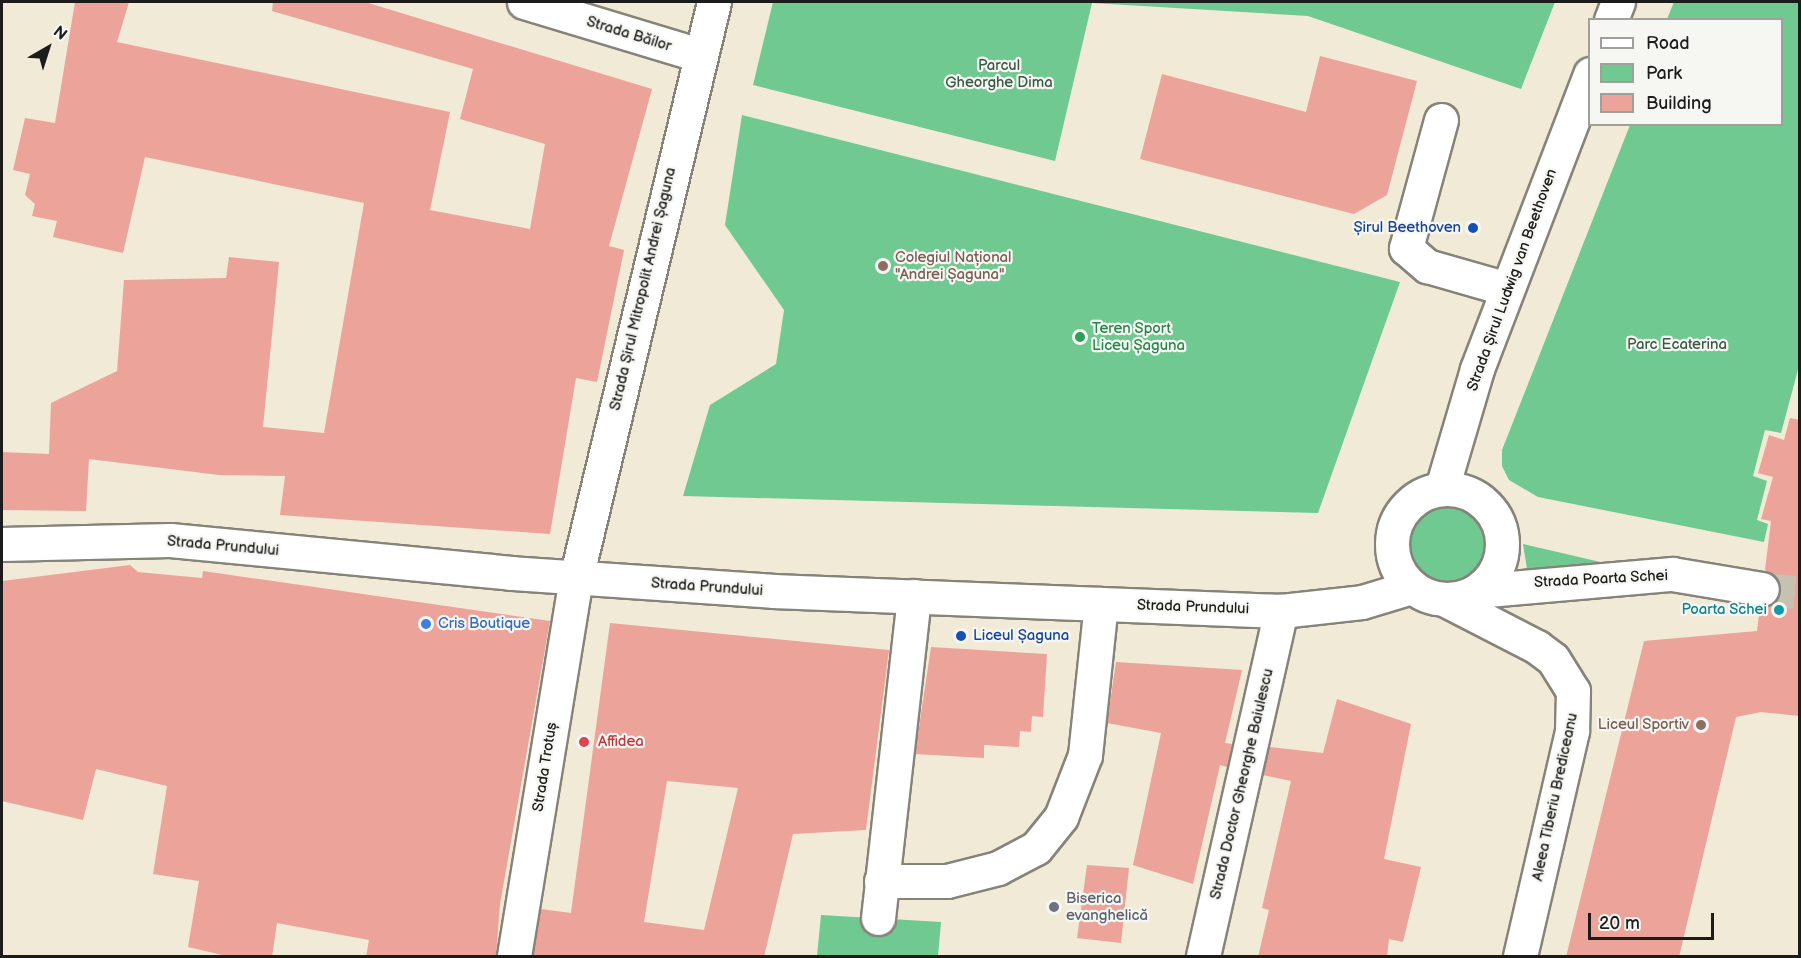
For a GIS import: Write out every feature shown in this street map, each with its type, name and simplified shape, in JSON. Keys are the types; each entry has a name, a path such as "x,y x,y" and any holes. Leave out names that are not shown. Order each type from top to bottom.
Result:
{"street":[{"name":"Strada Băilor","path":"524,2 700,55"},
{"name":"Strada Șirul Mitropolit Andrei Șaguna","path":"576,578 714,2"},
{"path":"1612,18 1618,2"},
{"name":"Strada Șirul Ludwig van Beethoven","path":"1443,488 1507,289 1588,79"},
{"path":"1440,120 1406,248 1427,266 1507,289"},
{"path":"1443,488 1479,498 1501,530 1498,566 1476,591 1444,599 1412,587 1395,564 1391,537 1408,503 1443,488"},
{"name":"Strada Prundului","path":"2,544 170,540 576,578 914,596 1281,611 1362,602 1412,587"},
{"name":"Strada Poarta Schei","path":"1476,591 1672,574 1762,589"},
{"name":"Strada Trotuș","path":"514,957 576,578"},
{"path":"878,918 914,596"},
{"name":"Aleea Tiberiu Brediceanu","path":"1444,599 1529,641 1553,659 1573,691 1572,731 1520,957"},
{"path":"881,881 947,881 998,868 1036,848 1061,817 1084,755 1101,604"},
{"name":"Strada Doctor Gheorghe Baiulescu","path":"1203,957 1281,611"}],"green space":[{"name":"Parcul Gheorghe Dima","path":"773,2 1555,2 1521,89 1308,16 1092,3 1055,161 753,85"},
{"name":"Parc Ecaterina","path":"1674,2 1799,2 1799,366 1781,433 1765,430 1753,476 1767,481 1757,520 1768,524 1764,542 1538,497 1509,480 1502,466 1502,450 1630,126 1783,126 1783,18 1667,18"},
{"name":"Teren Sport Liceu Șaguna","path":"742,115 1400,282 1318,513 683,496 710,405 776,364 784,310 725,225"},
{"path":"1446,504 1461,507 1474,516 1483,529 1486,544 1483,559 1474,572 1461,581 1446,584 1431,581 1418,572 1409,559 1406,544 1409,529 1418,516 1431,507"},
{"path":"1523,544 1609,564 1527,569"},
{"path":"821,915 941,922 938,956 817,956"}],"building":[{"path":"75,2 129,2 117,42 450,112 430,210 530,229 545,144 460,119 473,69 272,11 273,2 365,2 652,89 609,246 624,250 597,382 576,378 550,534 280,515 285,476 219,475 89,459 86,511 2,510 2,452 49,454 51,403 117,371 124,280 226,278 229,257 279,262 263,427 324,433 364,203 145,157 123,253 53,237 57,221 32,216 35,204 25,195 30,174 13,170 25,118 55,123"},
{"path":"1320,56 1417,81 1387,195 1354,214 1140,159 1162,74 1306,112"},
{"path":"1790,418 1800,420 1800,716 1761,712 1736,717 1679,957 1566,957 1644,641 1757,631 1760,607 1776,601 1780,593 1779,582 1765,570 1771,521 1761,519 1773,477 1758,473 1769,435 1784,440"},
{"path":"130,565 138,572 202,578 203,571 550,621 500,904 496,957 366,957 369,940 277,923 272,957 231,957 188,947 199,881 153,874 167,786 96,769 83,820 2,801 2,581"},
{"path":"610,623 889,650 866,830 793,834 764,957 533,957 541,909 571,913","holes":["667,781 738,788 704,930 644,922"]},
{"path":"931,647 1047,654 1043,717 1032,716 1031,732 1020,731 1019,747 984,745 984,758 915,754"},
{"path":"1116,662 1242,670 1225,743 1232,744 1227,767 1220,765 1193,884 1133,865 1161,733 1107,723"},
{"path":"1337,699 1411,724 1384,859 1421,867 1403,942 1389,939 1387,957 1258,957 1269,910 1262,908 1291,781 1263,775 1269,747 1323,753"},
{"path":"1087,865 1129,868 1121,943 1077,938"}],"tunnel":[{"path":"1762,589 1800,592"}],"place":[{"name":"Șirul Beethoven","path":"1473,228"},
{"name":"Colegiul Național \"Andrei Șaguna\"","path":"883,266"},
{"name":"Teren Sport Liceu Șaguna","path":"1080,337"},
{"name":"Poarta Schei","path":"1779,610"},
{"name":"Cris Boutique","path":"426,624"},
{"name":"Liceul Șaguna","path":"961,636"},
{"name":"Liceul Sportiv","path":"1701,725"},
{"name":"Affidea","path":"584,742"},
{"name":"Biserica evanghelică","path":"1054,907"}]}
